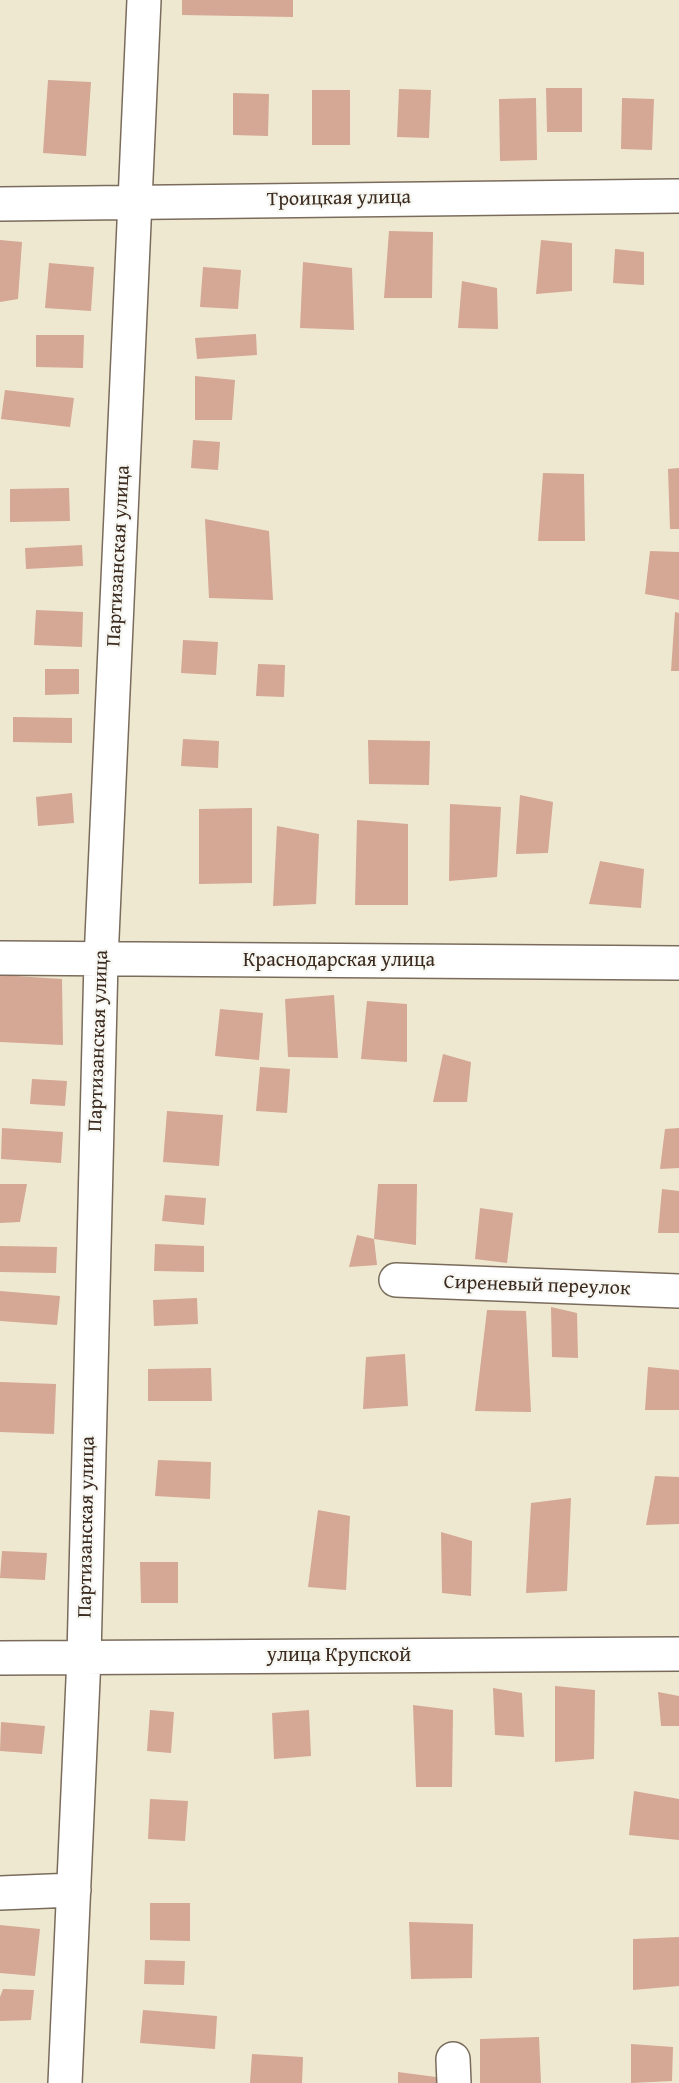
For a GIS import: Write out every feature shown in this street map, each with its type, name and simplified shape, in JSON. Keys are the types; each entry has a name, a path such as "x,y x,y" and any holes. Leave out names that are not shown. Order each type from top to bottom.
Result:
{"street":[{"name":"Партизанская улица","path":"65,2083 84,1657 101,960 144,0"},
{"name":"Троицкая улица","path":"0,204 679,196"},
{"name":"Краснодарская улица","path":"0,958 679,963"},
{"name":"Сиреневый переулок","path":"396,1280 679,1291"},
{"name":"улица Крупской","path":"0,1658 679,1654"},
{"path":"0,1893 74,1890"}],"building":[{"path":"182,0 293,0 293,17 182,15"},
{"path":"48,80 91,82 86,156 43,153"},
{"path":"546,88 582,88 582,132 547,132"},
{"path":"399,89 431,90 429,138 397,137"},
{"path":"312,90 350,90 350,145 312,145"},
{"path":"233,93 269,94 268,136 233,135"},
{"path":"536,98 537,160 500,161 499,99"},
{"path":"622,98 654,99 652,150 621,149"},
{"path":"389,231 433,232 432,298 384,298"},
{"path":"0,240 22,242 18,299 0,302"},
{"path":"541,240 572,243 572,291 536,294"},
{"path":"615,249 644,252 644,285 613,283"},
{"path":"303,262 352,268 354,330 300,328"},
{"path":"49,263 94,267 91,311 45,308"},
{"path":"203,267 241,270 238,309 200,307"},
{"path":"462,281 497,288 498,329 458,328"},
{"path":"256,334 257,355 197,359 195,338"},
{"path":"36,335 84,335 83,368 36,367"},
{"path":"195,376 235,380 232,420 195,420"},
{"path":"5,390 74,398 70,427 1,419"},
{"path":"193,440 220,442 218,470 191,468"},
{"path":"679,468 679,529 670,529 668,469"},
{"path":"543,473 584,474 585,541 538,541"},
{"path":"69,488 70,521 10,522 10,489"},
{"path":"205,519 269,531 273,600 209,598"},
{"path":"82,545 83,566 26,569 25,548"},
{"path":"650,551 679,552 679,600 645,594"},
{"path":"36,610 83,612 82,647 34,645"},
{"path":"675,612 679,613 679,671 671,671"},
{"path":"183,640 218,642 216,675 181,673"},
{"path":"258,664 285,665 284,697 256,696"},
{"path":"45,669 79,669 79,694 45,695"},
{"path":"13,717 72,718 72,743 13,742"},
{"path":"183,739 219,741 218,768 181,766"},
{"path":"368,740 430,741 429,785 369,784"},
{"path":"72,793 74,823 38,826 36,797"},
{"path":"520,795 553,802 548,853 516,854"},
{"path":"450,804 501,807 497,877 449,881"},
{"path":"252,808 252,883 199,884 199,809"},
{"path":"357,820 408,824 408,905 355,905"},
{"path":"277,826 319,834 316,904 273,906"},
{"path":"600,861 644,869 641,908 589,904"},
{"path":"0,975 62,979 63,1045 0,1042"},
{"path":"334,995 338,1058 288,1057 285,999"},
{"path":"367,1001 407,1004 407,1062 361,1059"},
{"path":"220,1009 263,1013 259,1060 215,1056"},
{"path":"443,1054 471,1062 467,1102 433,1102"},
{"path":"260,1067 290,1069 287,1113 256,1111"},
{"path":"32,1079 67,1081 65,1106 30,1104"},
{"path":"167,1111 223,1115 219,1166 163,1162"},
{"path":"2,1128 63,1132 61,1163 1,1159"},
{"path":"679,1128 679,1168 660,1169 665,1129"},
{"path":"0,1184 27,1184 20,1222 0,1223"},
{"path":"378,1184 417,1184 416,1245 374,1239"},
{"path":"662,1189 679,1191 679,1233 658,1233"},
{"path":"165,1195 206,1198 204,1225 162,1221"},
{"path":"480,1208 513,1213 507,1263 475,1259"},
{"path":"357,1235 374,1239 377,1265 349,1267"},
{"path":"155,1244 204,1246 204,1272 154,1271"},
{"path":"0,1246 57,1247 56,1273 0,1272"},
{"path":"0,1291 60,1296 57,1325 0,1321"},
{"path":"197,1298 198,1324 154,1326 153,1300"},
{"path":"551,1307 577,1313 578,1358 552,1357"},
{"path":"487,1310 526,1311 531,1412 475,1411"},
{"path":"405,1354 408,1406 363,1409 366,1357"},
{"path":"648,1367 679,1370 679,1410 645,1410"},
{"path":"211,1368 212,1401 148,1401 148,1369"},
{"path":"0,1382 56,1384 54,1434 0,1432"},
{"path":"158,1460 211,1462 210,1499 155,1496"},
{"path":"655,1476 679,1477 679,1524 646,1525"},
{"path":"571,1498 567,1591 526,1593 531,1503"},
{"path":"318,1510 350,1516 346,1590 308,1587"},
{"path":"441,1532 472,1541 471,1596 442,1593"},
{"path":"2,1551 47,1553 45,1580 0,1578"},
{"path":"140,1562 178,1562 178,1603 141,1603"},
{"path":"555,1686 595,1690 594,1759 555,1762"},
{"path":"493,1688 522,1693 524,1737 495,1735"},
{"path":"658,1692 679,1696 679,1726 661,1726"},
{"path":"413,1705 453,1710 452,1787 416,1787"},
{"path":"150,1710 174,1712 171,1753 147,1751"},
{"path":"309,1710 311,1756 274,1759 272,1713"},
{"path":"1,1722 45,1726 42,1754 0,1751"},
{"path":"634,1791 679,1799 679,1840 629,1835"},
{"path":"150,1799 188,1801 185,1841 148,1839"},
{"path":"150,1903 190,1903 190,1941 150,1940"},
{"path":"409,1922 473,1924 472,1978 411,1979"},
{"path":"0,1925 40,1929 35,1976 0,1973"},
{"path":"679,1937 679,1986 633,1990 633,1939"},
{"path":"145,1960 185,1961 184,1985 144,1984"},
{"path":"3,1989 34,1990 31,2020 0,2021 0,1997"},
{"path":"143,2010 217,2016 215,2049 140,2043"},
{"path":"539,2037 541,2083 480,2083 480,2039"},
{"path":"631,2044 673,2047 672,2081 631,2083"},
{"path":"252,2054 303,2057 302,2083 250,2083"},
{"path":"398,2072 436,2077 436,2083 398,2083"}]}
